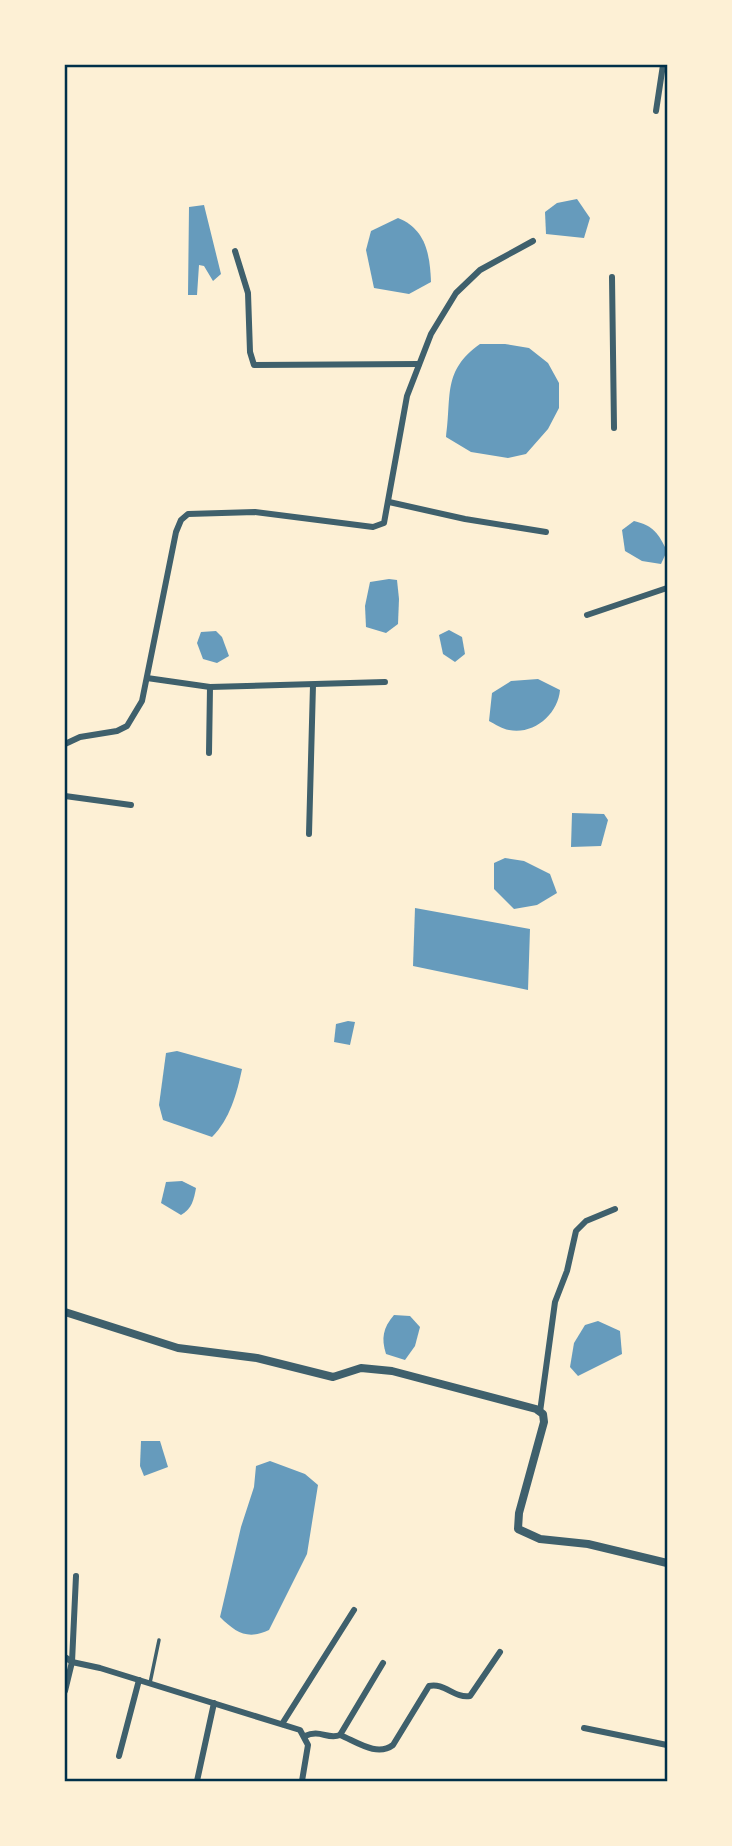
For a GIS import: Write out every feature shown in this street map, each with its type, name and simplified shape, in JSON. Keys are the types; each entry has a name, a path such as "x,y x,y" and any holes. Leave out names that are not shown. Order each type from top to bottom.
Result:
{"street":[{"path":"656,111 663,65"},
{"path":"65,744 80,737 117,731 127,726 142,701 176,531 181,520 188,514 255,513 373,527 384,523 407,396 431,334 456,293 480,270 533,241"},
{"path":"235,251 248,293 250,352 254,365 419,364"},
{"path":"612,276 614,428"},
{"path":"388,502 440,515 546,531"},
{"path":"587,615 667,588"},
{"path":"147,678 210,687 385,682"},
{"path":"309,834 313,685"},
{"path":"209,753 210,687"},
{"path":"65,796 131,805"},
{"path":"615,1209 586,1221 576,1231 567,1271 555,1302 540,1412 544,1422 519,1513 518,1529 540,1539 588,1544 667,1563"},
{"path":"65,1312 178,1348 257,1358 333,1377 361,1368 392,1371 540,1412"},
{"path":"65,1691 72,1662 76,1576"},
{"path":"282,1724 354,1610"},
{"path":"340,1735 374,1750 387,1749 393,1745 429,1686 436,1684 462,1697 470,1696 500,1651"},
{"path":"65,1657 72,1662 150,1683 300,1730 308,1745 302,1781"},
{"path":"305,1736 316,1732 334,1737 340,1735 383,1663"},
{"path":"119,1756 139,1680"},
{"path":"197,1781 214,1703"},
{"path":"584,1728 667,1745"}],"lane":[{"path":"150,1683 159,1640"}],"water":[{"path":"577,199 590,218 584,238 546,234 545,212 557,203"},
{"path":"204,205 221,274 213,281 204,266 199,265 197,295 188,295 189,207"},
{"path":"398,218 415,229 428,253 431,282 409,294 374,288 366,250 371,231"},
{"path":"480,344 529,348 548,363 559,383 559,408 548,429 526,454 508,458 471,452 446,437 454,374 468,354"},
{"path":"634,521 651,528 661,539 667,551 661,564 642,561 625,551 622,530"},
{"path":"397,580 398,624 386,633 366,627 365,606 370,582"},
{"path":"449,630 462,637 465,654 455,662 443,654 439,635"},
{"path":"216,631 222,637 229,656 217,663 203,659 197,643 201,632"},
{"path":"538,679 560,690 555,707 543,721 518,731 504,729 489,721 492,693 511,681"},
{"path":"572,813 604,814 608,820 601,846 571,847"},
{"path":"505,858 524,861 550,874 557,893 537,905 514,909 494,889 494,863"},
{"path":"415,908 530,929 528,990 413,966"},
{"path":"355,1022 350,1045 334,1042 336,1024"},
{"path":"177,1051 242,1069 228,1114 212,1137 163,1120 159,1105 166,1053"},
{"path":"182,1181 196,1188 190,1207 181,1215 161,1203 166,1182"},
{"path":"394,1315 410,1316 420,1327 415,1346 405,1360 386,1354 384,1348 384,1333"},
{"path":"598,1321 620,1331 622,1354 578,1376 570,1367 574,1343 585,1325"},
{"path":"141,1441 160,1441 168,1467 144,1476 140,1466"},
{"path":"270,1461 305,1474 318,1485 307,1554 269,1630 248,1634 237,1631 220,1617 241,1527 254,1487 256,1466"}]}
